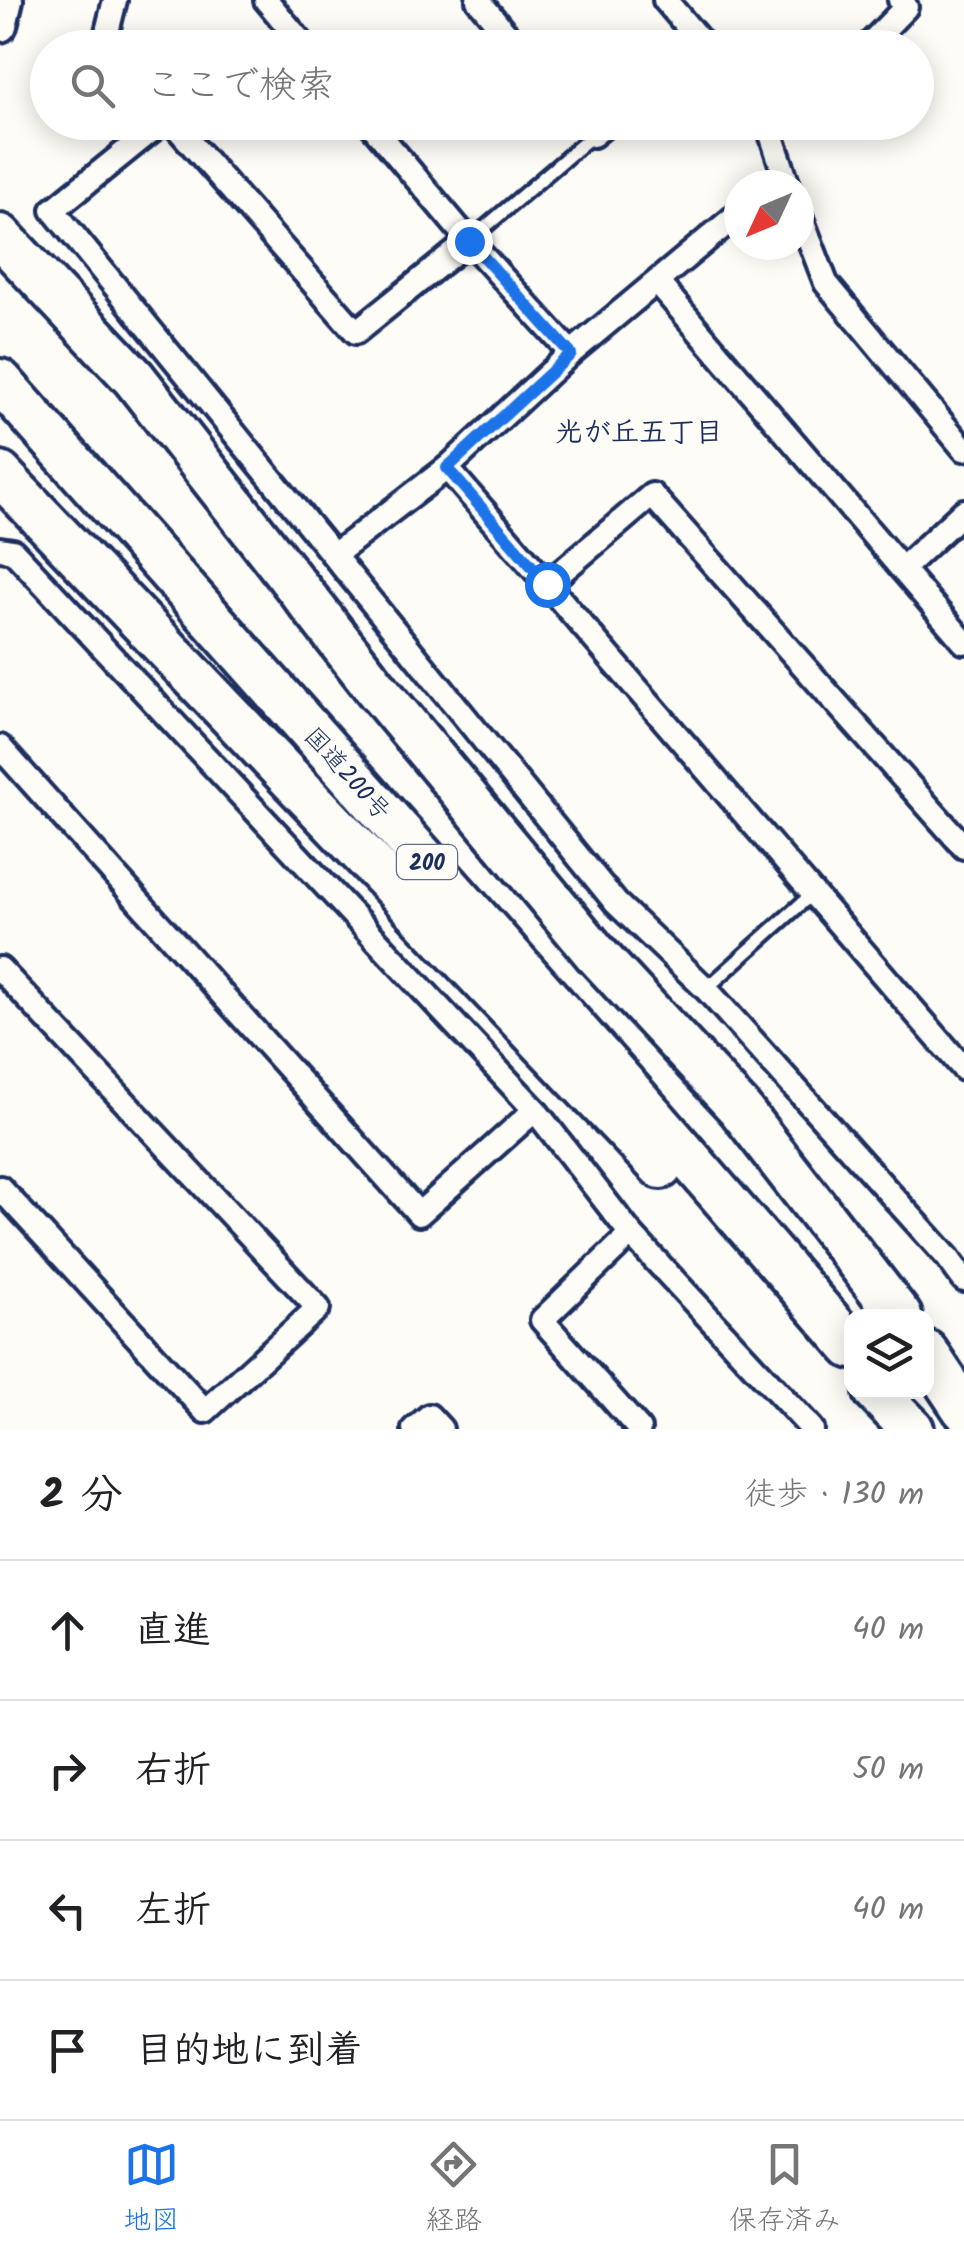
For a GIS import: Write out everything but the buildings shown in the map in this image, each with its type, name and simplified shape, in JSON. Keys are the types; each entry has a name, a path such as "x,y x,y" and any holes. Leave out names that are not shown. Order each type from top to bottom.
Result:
{"highway":[{"path":"0,236 134,378 391,707 596,954 738,1108 895,1309"},
{"name":"国道200号","path":"0,381 844,1338"},
{"path":"0,474 844,1358"},
{"path":"934,1364 964,1410"},
{"path":"883,1399 912,1429"},
{"path":"896,1399 921,1429"}],"street":[{"path":"0,25 6,0"},
{"path":"108,30 116,0"},
{"path":"266,0 291,30"},
{"path":"478,0 503,30"},
{"path":"665,0 689,30"},
{"path":"884,30 906,8 900,0"},
{"path":"140,140 53,210 616,903 706,989 964,1280"},
{"path":"188,140 356,332 469,241"},
{"path":"384,140 571,354"},
{"path":"772,140 779,170"},
{"path":"334,555 447,468 571,354 724,226"},
{"path":"814,252 826,283 964,449"},
{"path":"657,282 964,642"},
{"path":"447,468 964,1069"},
{"path":"547,584 652,495 964,847"},
{"path":"902,569 964,511"},
{"path":"0,549 13,551 536,1110 631,1234 812,1429"},
{"path":"0,747 420,1214 536,1110"},
{"path":"0,968 318,1308 205,1411 0,1188"},
{"path":"631,1234 542,1320 638,1429"},
{"path":"414,1429 429,1416 441,1429"}],"lane":[{"path":"469,241 581,140"},
{"path":"706,989 813,893"}],"district":[{"name":"光が丘五丁目","path":"639,431"}],"route":[{"path":"469,241 571,354 447,468 547,584"}]}
